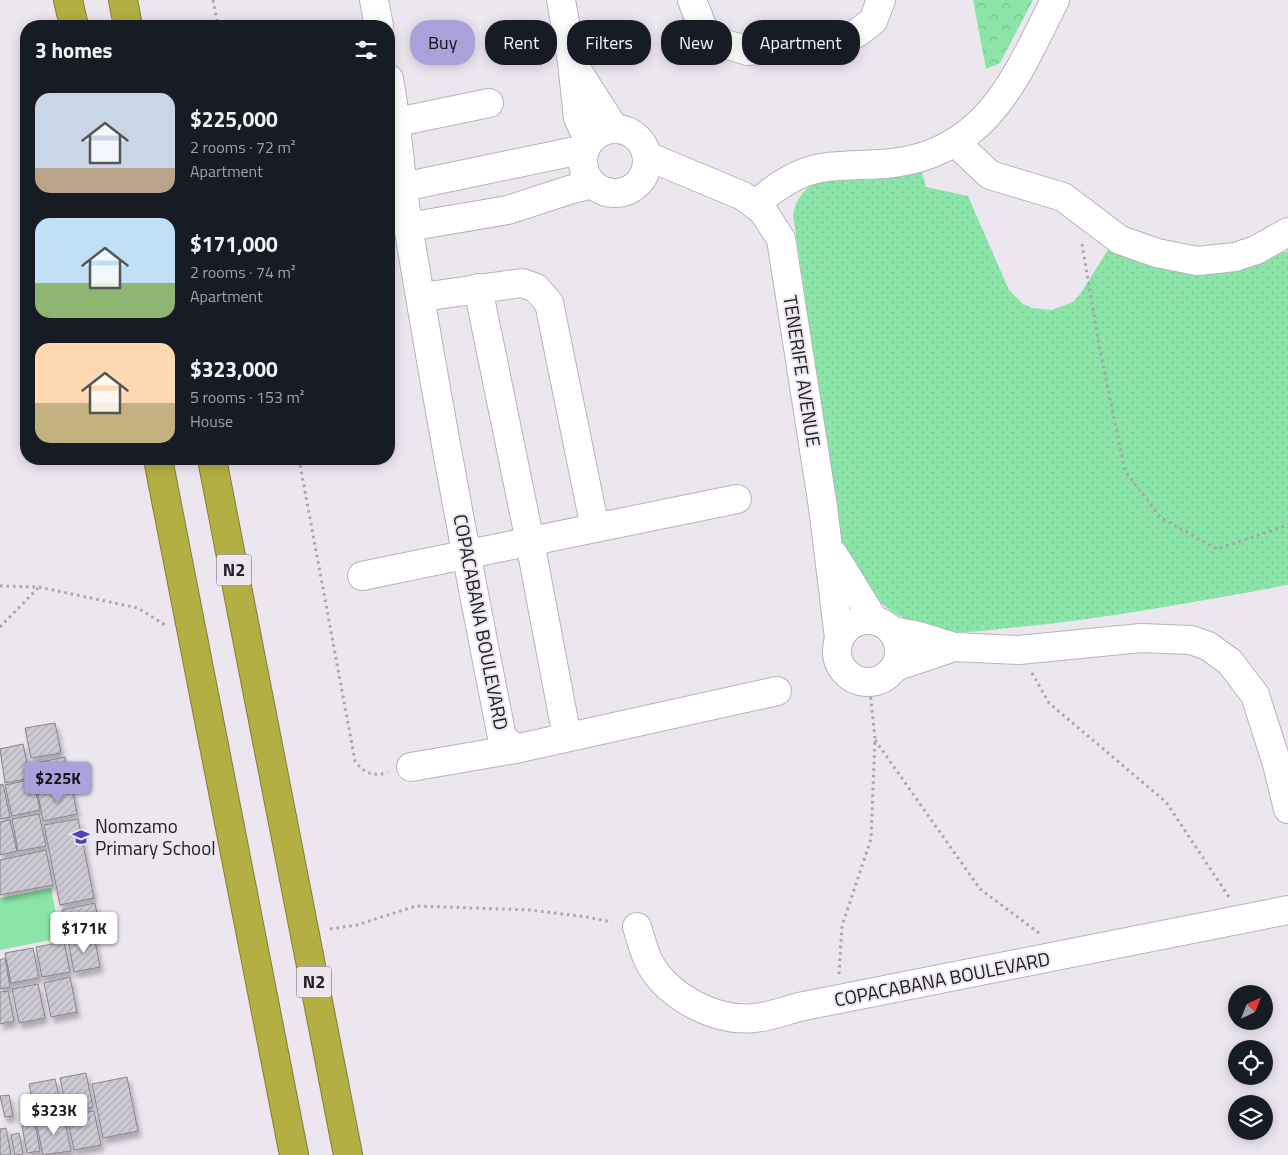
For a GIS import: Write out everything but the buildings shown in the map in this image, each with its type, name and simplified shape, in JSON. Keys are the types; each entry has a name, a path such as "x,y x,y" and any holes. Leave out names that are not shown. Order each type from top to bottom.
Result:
{"highway":[{"path":"68,0 73,20"},
{"path":"123,0 127,20"},
{"path":"159,465 294,1155"},
{"name":"N2","path":"213,465 348,1155"}],"street":[{"path":"374,0 378,20"},
{"path":"561,0 567,34"},
{"path":"692,0 704,31 722,43 748,50 830,44 857,33 873,21 881,0"},
{"path":"756,204 778,185 820,168 894,163 918,158 942,149 968,134 1009,89 1055,0"},
{"path":"403,187 587,145 596,134 614,128 625,130 636,136 643,144 647,156 645,173 634,187 618,193 609,192 593,184 584,168 587,145 578,118 572,65"},
{"path":"574,65 614,128"},
{"path":"397,122 489,103"},
{"name":"COPACABANA BOULEVARD","path":"395,111 408,226 422,297 434,380 502,738 515,749 777,691"},
{"path":"955,142 990,174 1063,197 1120,240 1157,253 1197,261 1235,257 1256,250 1288,232"},
{"name":"TENERIFE AVENUE","path":"647,156 696,178 716,183 756,204 770,219 781,239 829,547 838,638"},
{"name":"TENERIFE AVENUE","path":"634,187 696,178"},
{"path":"408,226 508,210 593,184"},
{"path":"422,297 522,283 536,288 550,304 595,528"},
{"path":"478,288 568,738"},
{"path":"362,576 467,556 737,499"},
{"name":"TENERIFE AVENUE","path":"829,547 883,626"},
{"path":"954,647 895,667 884,678 869,682 853,679 841,668 836,653 838,638 847,626 860,620 954,647 1020,650 1140,638 1191,640 1208,646 1230,662 1255,696 1277,764 1288,809"},
{"path":"883,626 899,649 895,667"},
{"path":"411,768 515,749"},
{"name":"COPACABANA BOULEVARD","path":"638,928 650,964 669,988 694,1006 722,1014 753,1018 1288,910"}],"path":[{"path":"214,0 217,20"},
{"path":"1082,243 1099,345 1125,471 1161,518 1217,549 1288,525"},
{"path":"300,465 355,761 363,771 376,776 411,768"},
{"path":"0,586 40,587 138,608 193,642"},
{"path":"0,627 40,587"},
{"path":"1020,650 1049,702 1166,802 1223,886 1240,920"},
{"path":"838,1000 842,926 871,839 875,739 869,682"},
{"path":"875,739 980,889 1066,954"},
{"path":"305,932 357,925 416,906 530,910 587,917 638,928"}],"green space":[{"path":"973,0 1033,0 1000,63 986,69"},
{"path":"922,172 926,187 968,196 1009,290 1023,304 1032,308 1052,310 1073,302 1081,293 1109,248 1257,262 1288,251 1288,585 1121,614 968,632 943,631 918,625 891,611 869,591 853,567 841,539 793,215 801,195 819,181"},
{"path":"51,888 61,938 0,950 0,898"}],"place":[{"name":"Nomzamo Primary School","path":"81,837"}]}
